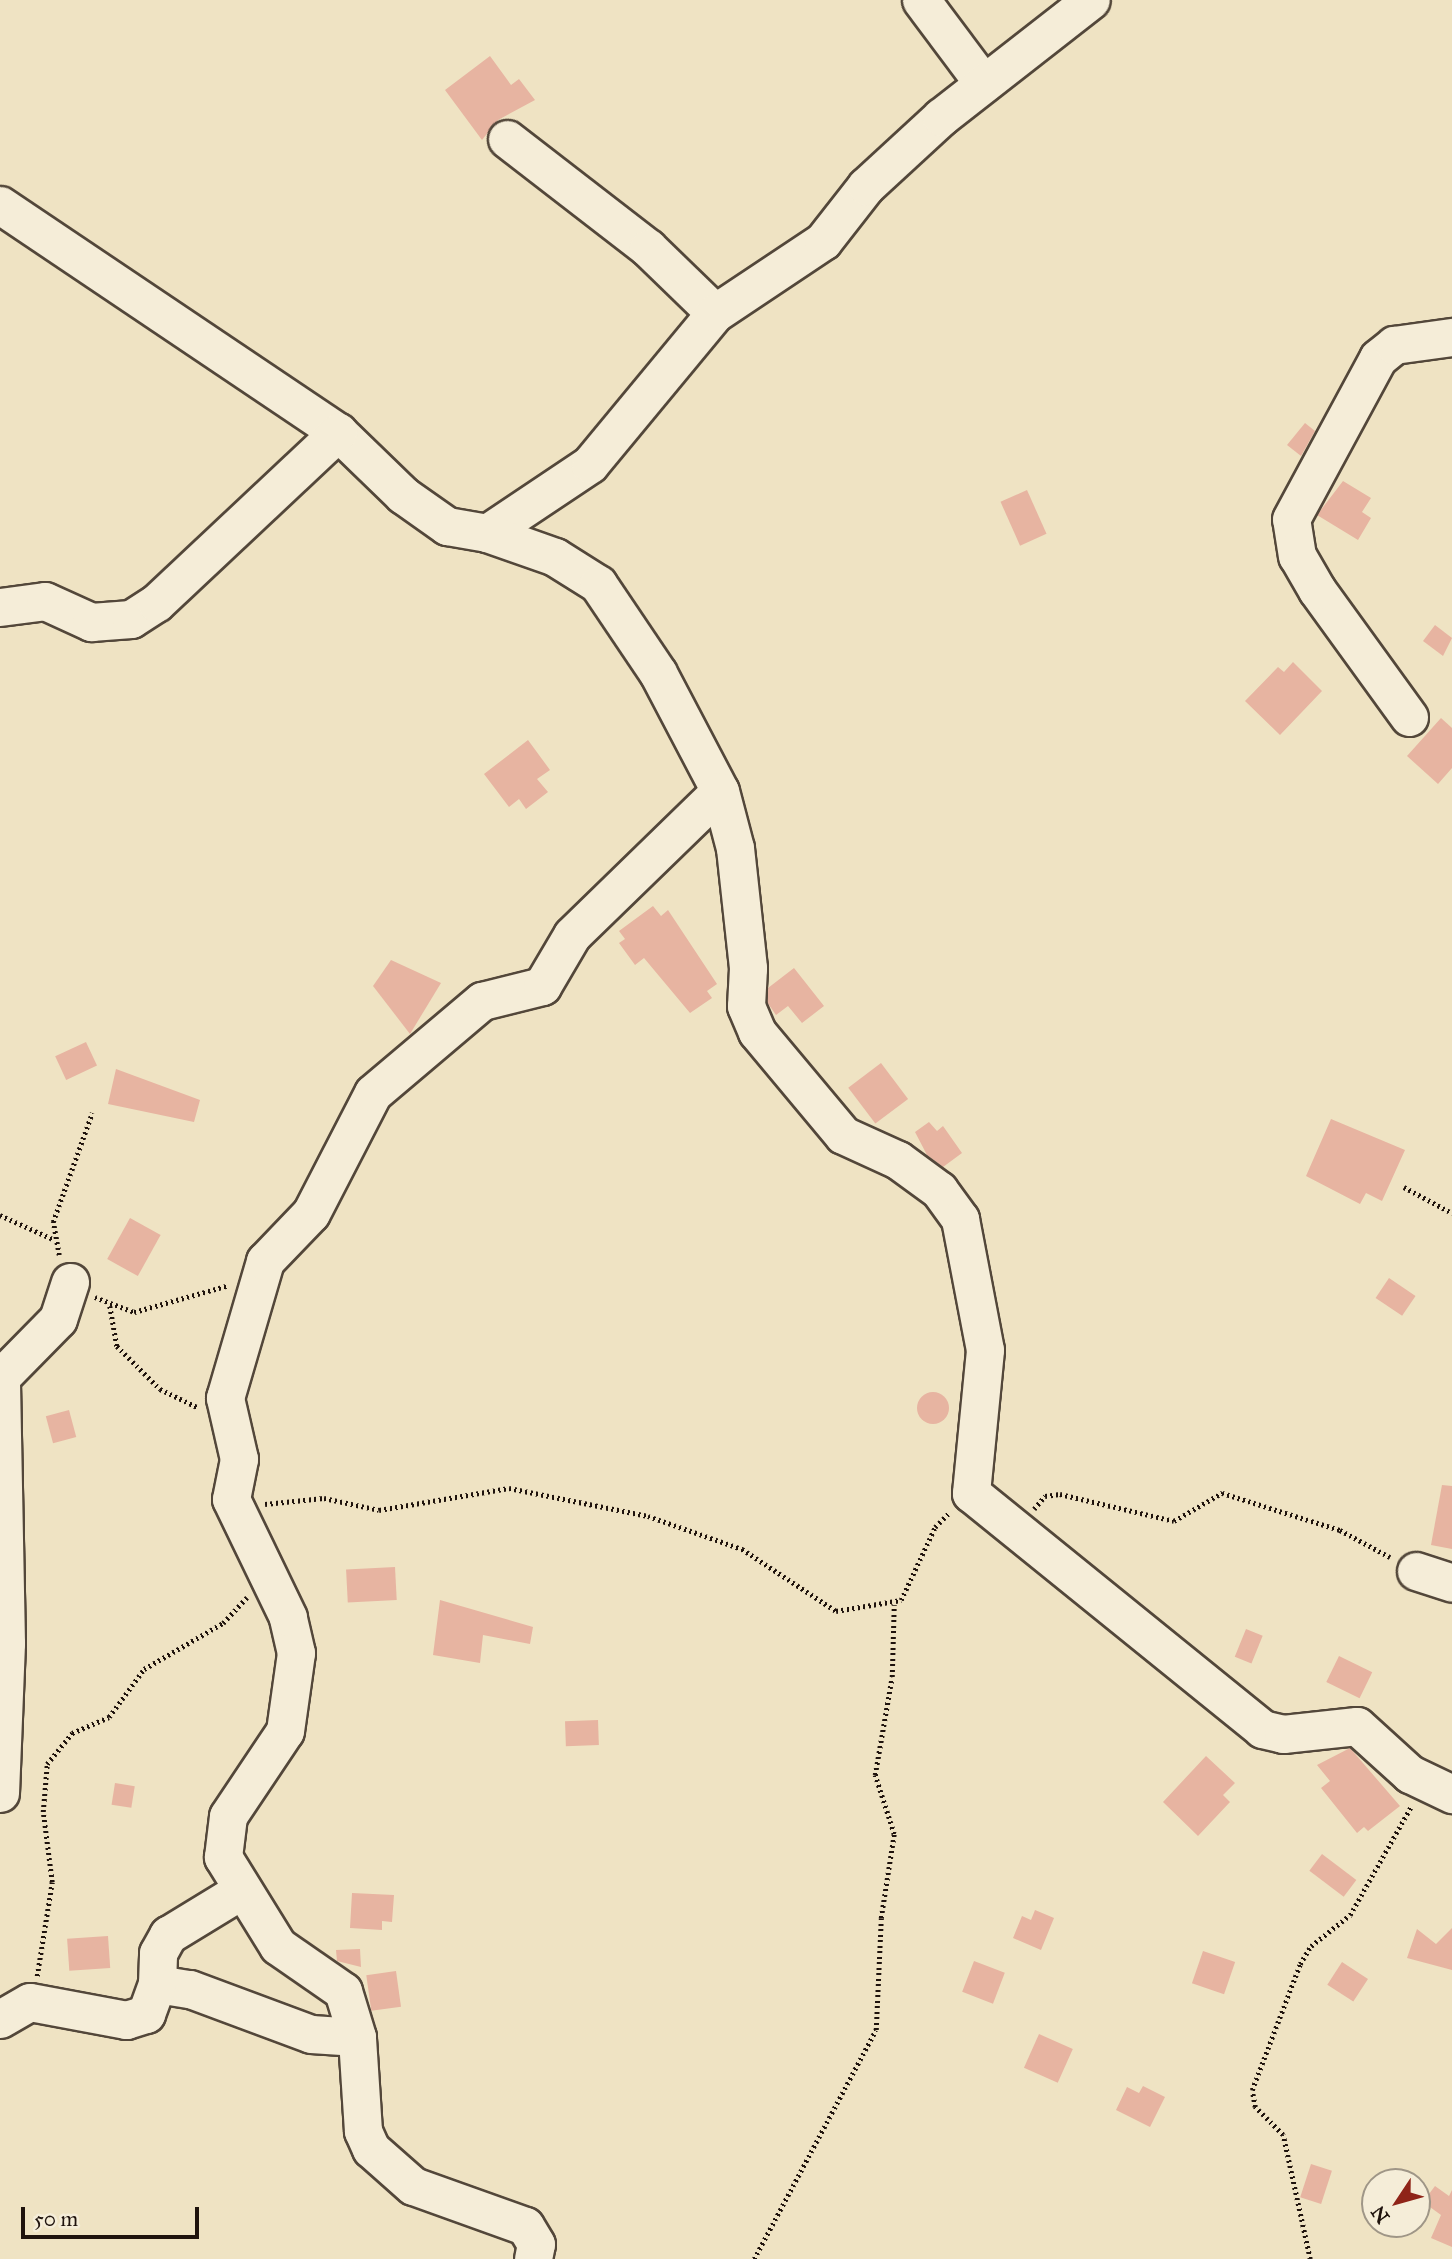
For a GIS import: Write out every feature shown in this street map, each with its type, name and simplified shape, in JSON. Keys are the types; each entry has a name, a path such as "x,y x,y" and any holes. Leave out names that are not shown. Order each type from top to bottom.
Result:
{"street":[{"path":"921,0 983,83"},
{"path":"487,533 590,464 715,313 824,241 866,186 983,83 1090,0"},
{"path":"507,139 648,248 715,313"},
{"path":"0,205 338,432 403,495 447,526 487,533 555,557 598,584 658,673 720,791 735,848 748,968 746,1006 757,1032 843,1135 898,1160 939,1190 960,1219 985,1350 971,1493 1262,1729 1283,1734 1357,1726 1438,1788"},
{"path":"1409,717 1317,590 1297,556 1291,519 1378,358 1394,345 1452,337"},
{"path":"0,607 45,601 90,622 117,625 131,618 156,603 338,432"},
{"path":"533,2259 536,2244 525,2226 413,2186 372,2149 363,2131 357,2037 343,1991 288,1956 240,1891 223,1857 223,1832 285,1731 296,1653 291,1624 231,1499 240,1459 231,1424 227,1386 265,1261 311,1213 373,1093 482,1001 542,986 572,934 720,791"},
{"path":"0,1793 6,1643 1,1379 11,1360 58,1319 71,1282"},
{"path":"1416,1571 1452,1583"},
{"path":"15,2010 133,2019 146,2014 157,1984 158,1953 168,1935 240,1891"},
{"path":"157,1984 190,1989 311,2034 357,2037"}],"path":[{"path":"92,1113 52,1238 71,1282 110,1306 134,1311 195,1297 265,1261"},
{"path":"1404,1187 1452,1213"},
{"path":"0,1215 52,1238"},
{"path":"110,1306 117,1346 134,1366 160,1389 231,1424"},
{"path":"231,1499 258,1504 324,1498 379,1510 509,1488 648,1516 743,1549 827,1608 894,1605"},
{"path":"754,2259 876,2029 881,1918 894,1834 876,1775 892,1677 894,1605 935,1527 971,1493"},
{"path":"1017,1531 1045,1496 1174,1521 1222,1493 1340,1531 1416,1571"},
{"path":"15,2010 52,1882 43,1812 47,1765 72,1733 109,1717 144,1669 223,1623 266,1571"},
{"path":"1310,2259 1283,2135 1255,2108 1252,2090 1300,1964 1365,1894 1438,1788"}],"building":[{"path":"490,56 511,85 519,79 535,100 498,120 482,140 445,90"},
{"path":"1305,423 1315,431 1301,456 1287,445"},
{"path":"1343,481 1371,498 1362,512 1371,518 1358,540 1317,515"},
{"path":"1027,490 1047,534 1020,546 1001,502"},
{"path":"1435,625 1452,638 1443,656 1423,641"},
{"path":"1293,662 1322,691 1280,735 1245,701 1278,667 1284,672"},
{"path":"1441,718 1452,728 1452,768 1438,784 1407,756"},
{"path":"528,740 550,770 537,779 548,792 526,809 519,799 509,807 484,774"},
{"path":"653,906 661,916 668,910 717,984 707,991 712,998 690,1013 644,958 635,965 619,943 625,939 619,931"},
{"path":"391,960 441,983 410,1034 373,986"},
{"path":"794,968 824,1006 802,1023 788,1006 776,1015 767,1002 768,988"},
{"path":"86,1042 97,1066 66,1080 55,1056"},
{"path":"881,1063 908,1099 875,1124 848,1088"},
{"path":"116,1069 200,1100 194,1122 108,1104"},
{"path":"1331,1119 1405,1150 1382,1201 1366,1193 1360,1204 1306,1176"},
{"path":"929,1122 937,1131 943,1126 962,1153 943,1167 927,1155 915,1132"},
{"path":"130,1218 161,1235 138,1276 107,1259"},
{"path":"1389,1278 1416,1296 1402,1316 1376,1298"},
{"path":"933,1392 944,1397 949,1408 944,1419 933,1424 922,1419 917,1408 922,1397"},
{"path":"69,1410 76,1437 53,1443 46,1416"},
{"path":"1442,1485 1452,1486 1452,1549 1431,1545"},
{"path":"395,1567 397,1600 348,1603 346,1570"},
{"path":"440,1600 533,1627 530,1644 483,1635 480,1663 433,1655"},
{"path":"1246,1629 1263,1636 1251,1664 1235,1657"},
{"path":"1339,1656 1372,1672 1360,1698 1326,1682"},
{"path":"598,1720 599,1745 566,1746 565,1721"},
{"path":"1350,1748 1400,1806 1368,1831 1364,1827 1357,1833 1321,1788 1330,1781 1317,1765"},
{"path":"1206,1756 1235,1783 1223,1795 1230,1802 1198,1836 1163,1802"},
{"path":"115,1783 135,1786 131,1808 112,1805"},
{"path":"1322,1854 1356,1880 1344,1897 1309,1871"},
{"path":"352,1893 394,1895 392,1922 382,1921 382,1930 350,1928"},
{"path":"1035,1910 1054,1918 1041,1950 1013,1938 1022,1916 1031,1920"},
{"path":"1452,1928 1452,1970 1407,1958 1417,1929 1436,1944"},
{"path":"108,1936 110,1968 69,1971 67,1939"},
{"path":"360,1949 361,1967 337,1961 336,1950"},
{"path":"1203,1951 1235,1962 1224,1994 1192,1983"},
{"path":"974,1961 1005,1973 993,2004 962,1992"},
{"path":"1342,1962 1368,1979 1353,2002 1327,1985"},
{"path":"396,1971 401,2007 371,2011 366,1975"},
{"path":"1039,2034 1073,2049 1058,2083 1024,2068"},
{"path":"1143,2086 1165,2097 1150,2127 1116,2110 1127,2087 1139,2093"},
{"path":"1311,2164 1332,2171 1321,2204 1300,2197"},
{"path":"1435,2186 1449,2196 1452,2190 1452,2247 1431,2238 1441,2215 1431,2208 1431,2191"}]}
